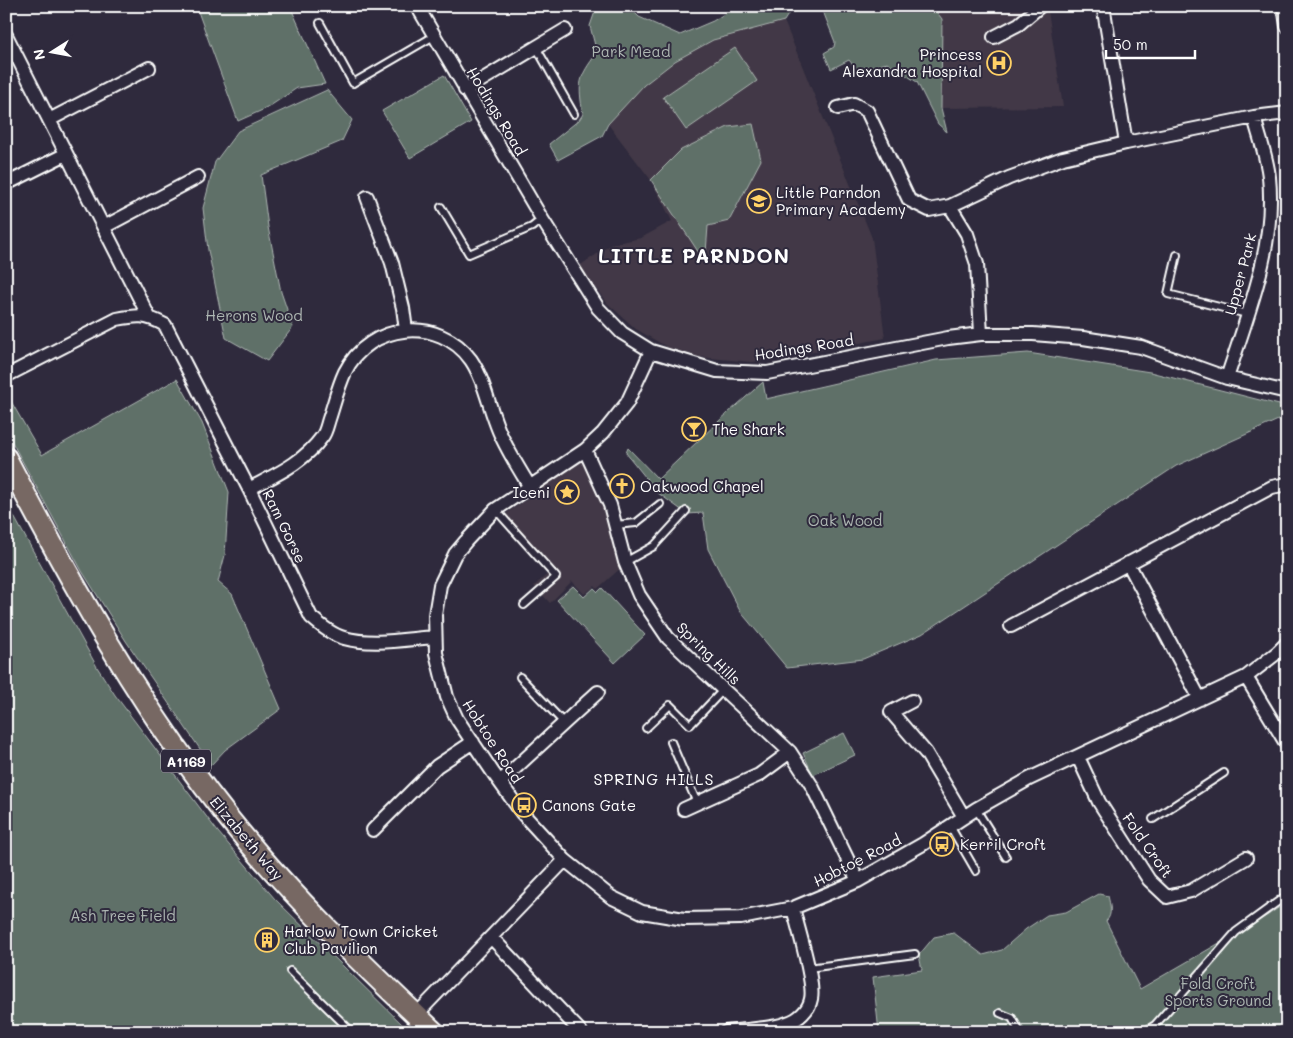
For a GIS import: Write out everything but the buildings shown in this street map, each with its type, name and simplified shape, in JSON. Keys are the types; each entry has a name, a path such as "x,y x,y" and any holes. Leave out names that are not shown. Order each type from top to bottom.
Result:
{"main road":[{"name":"Elizabeth Way","path":"6,458 59,560 113,652 169,738 230,820 289,888 434,1032"}],"street":[{"name":"Hodings Road","path":"417,6 542,219 598,308 622,333 651,351 717,370 766,373 909,345 981,334 1034,334 1063,336 1141,347 1227,378 1287,392"},
{"path":"994,37 1018,24 1040,6"},
{"path":"1284,6 1287,26"},
{"path":"1104,12 1126,143"},
{"path":"466,90 564,30"},
{"path":"6,35 149,317"},
{"path":"49,120 149,68"},
{"path":"838,108 854,104 867,112 909,200 929,210 950,206 1018,175 1064,158 1126,143 1254,117 1287,114"},
{"name":"Upper Park","path":"1227,378 1266,251 1270,209 1269,175 1254,117"},
{"path":"6,184 66,154"},
{"path":"104,227 198,177"},
{"path":"367,197 392,263 403,308 406,330"},
{"path":"950,206 967,234 977,264 981,334"},
{"path":"6,376 117,319 132,316 149,317 164,325 174,340 249,489"},
{"name":"Ram Gorse","path":"435,637 374,642 343,638 322,627 312,617 249,489 298,463 324,435 346,371 362,349 378,339 406,330 434,333 461,348 471,361 485,389 499,432 530,487"},
{"name":"Hobtoe Road","path":"651,351 627,403 603,433 585,450 495,509 455,554 440,585 436,608 435,637 436,653 447,697 457,719 522,813 564,860 611,897 642,912 684,919 740,918 794,908 858,881 923,844 976,809 1029,779 1246,677 1287,643"},
{"name":"Spring Hills","path":"585,450 610,505 625,562 639,595 668,638 790,752 812,786 858,881"},
{"path":"1011,626 1272,487 1287,484"},
{"path":"1128,563 1200,699"},
{"path":"1246,677 1287,745"},
{"path":"500,782 598,692"},
{"path":"912,701 891,712 926,753 964,817"},
{"path":"373,830 437,766 473,742"},
{"path":"684,809 760,774 790,752"},
{"name":"Fold Croft","path":"1078,757 1099,802 1149,880 1167,897 1192,891 1246,858"},
{"path":"416,1015 564,860"},
{"path":"726,1032 786,1024 796,1019 805,1011 811,1000 812,986 794,908"},
{"path":"491,937 581,1032"}],"lane":[{"path":"320,23 353,83 434,36"},
{"path":"536,47 574,114"},
{"path":"442,207 469,254 532,227 542,219"},
{"path":"1177,255 1168,294 1247,314"},
{"path":"615,525 636,523 660,504"},
{"path":"495,509 556,577 524,605"},
{"path":"625,562 654,546 686,511"},
{"path":"520,677 564,723"},
{"path":"646,728 670,706 690,725 723,690"},
{"path":"671,742 697,803"},
{"path":"1153,819 1224,773"},
{"path":"976,809 1006,857"},
{"path":"950,826 976,871"},
{"path":"1144,1032 1155,1025 1236,932 1287,895"},
{"path":"808,968 915,954"},
{"path":"290,971 352,1032"},
{"path":"1000,1013 1012,1018 1020,1032"}],"shaded area":[{"name":"Princess Alexandra Hospital","path":"932,6 1080,6 1048,11 1063,107 941,108 942,19"},
{"name":"Little Parndon Primary Academy","path":"784,21 872,238 885,338 752,362 700,357 667,347 636,329 607,303 579,266 612,244 641,238 672,221 651,180 608,124 644,85 675,61 713,40"},
{"path":"584,459 605,504 622,567 597,589 595,586 584,594 572,581 550,603 534,586 550,572 503,516"}],"green space":[{"path":"196,6 290,6 325,84 297,88 267,108 238,121"},
{"name":"Park Mead","path":"597,6 628,6 639,17 680,35 713,21 737,6 809,6 789,13 784,21 713,40 675,61 644,85 608,124 602,136 558,160 549,144 579,120 583,114 580,88 583,75 597,53 590,26"},
{"path":"821,6 932,6 942,19 941,108 947,132 938,124 917,82 887,63 858,71 849,60 831,69 824,53 834,47 835,42"},
{"path":"735,48 757,81 686,130 663,97"},
{"path":"444,75 471,122 410,158 382,111"},
{"name":"Herons Wood","path":"327,90 352,120 342,141 261,175 268,227 281,292 293,327 267,361 226,338 208,250 203,208 215,162 238,131"},
{"path":"753,124 761,160 729,221 708,226 706,253 699,253 651,180 681,150 728,127"},
{"name":"Oak Wood","path":"1028,353 1150,372 1287,407 1287,416 1176,466 922,634 863,659 787,668 740,611 708,549 703,513 687,514 658,493 626,453 628,448 658,479 763,382 766,399 936,360"},
{"path":"177,379 202,423 229,492 225,555 218,582 232,594 281,709 225,750 211,765 126,641 82,571 6,431 6,405 9,398 42,455"},
{"name":"Ash Tree Field","path":"6,502 97,667 115,695 218,832 275,899 410,1032 6,1032"},
{"path":"573,586 584,597 594,588 598,592 602,588 645,635 615,663 557,600"},
{"path":"844,733 855,755 813,775 803,753"},
{"name":"Fold Croft Sports Ground","path":"1099,894 1108,896 1110,913 1106,921 1140,989 1268,915 1287,902 1287,1032 879,1032 873,977 922,970 919,955 934,937 954,933 983,955 1002,950 1026,929 1047,915 1066,912"}],"place":[{"name":"Princess Alexandra Hospital","path":"999,63"},
{"name":"Little Parndon Primary Academy","path":"759,201"},
{"name":"The Shark","path":"694,429"},
{"name":"Oakwood Chapel","path":"622,486"},
{"name":"Iceni","path":"567,492"},
{"name":"Canons Gate","path":"524,805"},
{"name":"Kerril Croft","path":"942,844"},
{"name":"Harlow Town Cricket Club Pavilion","path":"267,940"}],"district":[{"name":"LITTLE PARNDON","path":"694,255"},
{"name":"SPRING HILLS","path":"654,778"}]}
